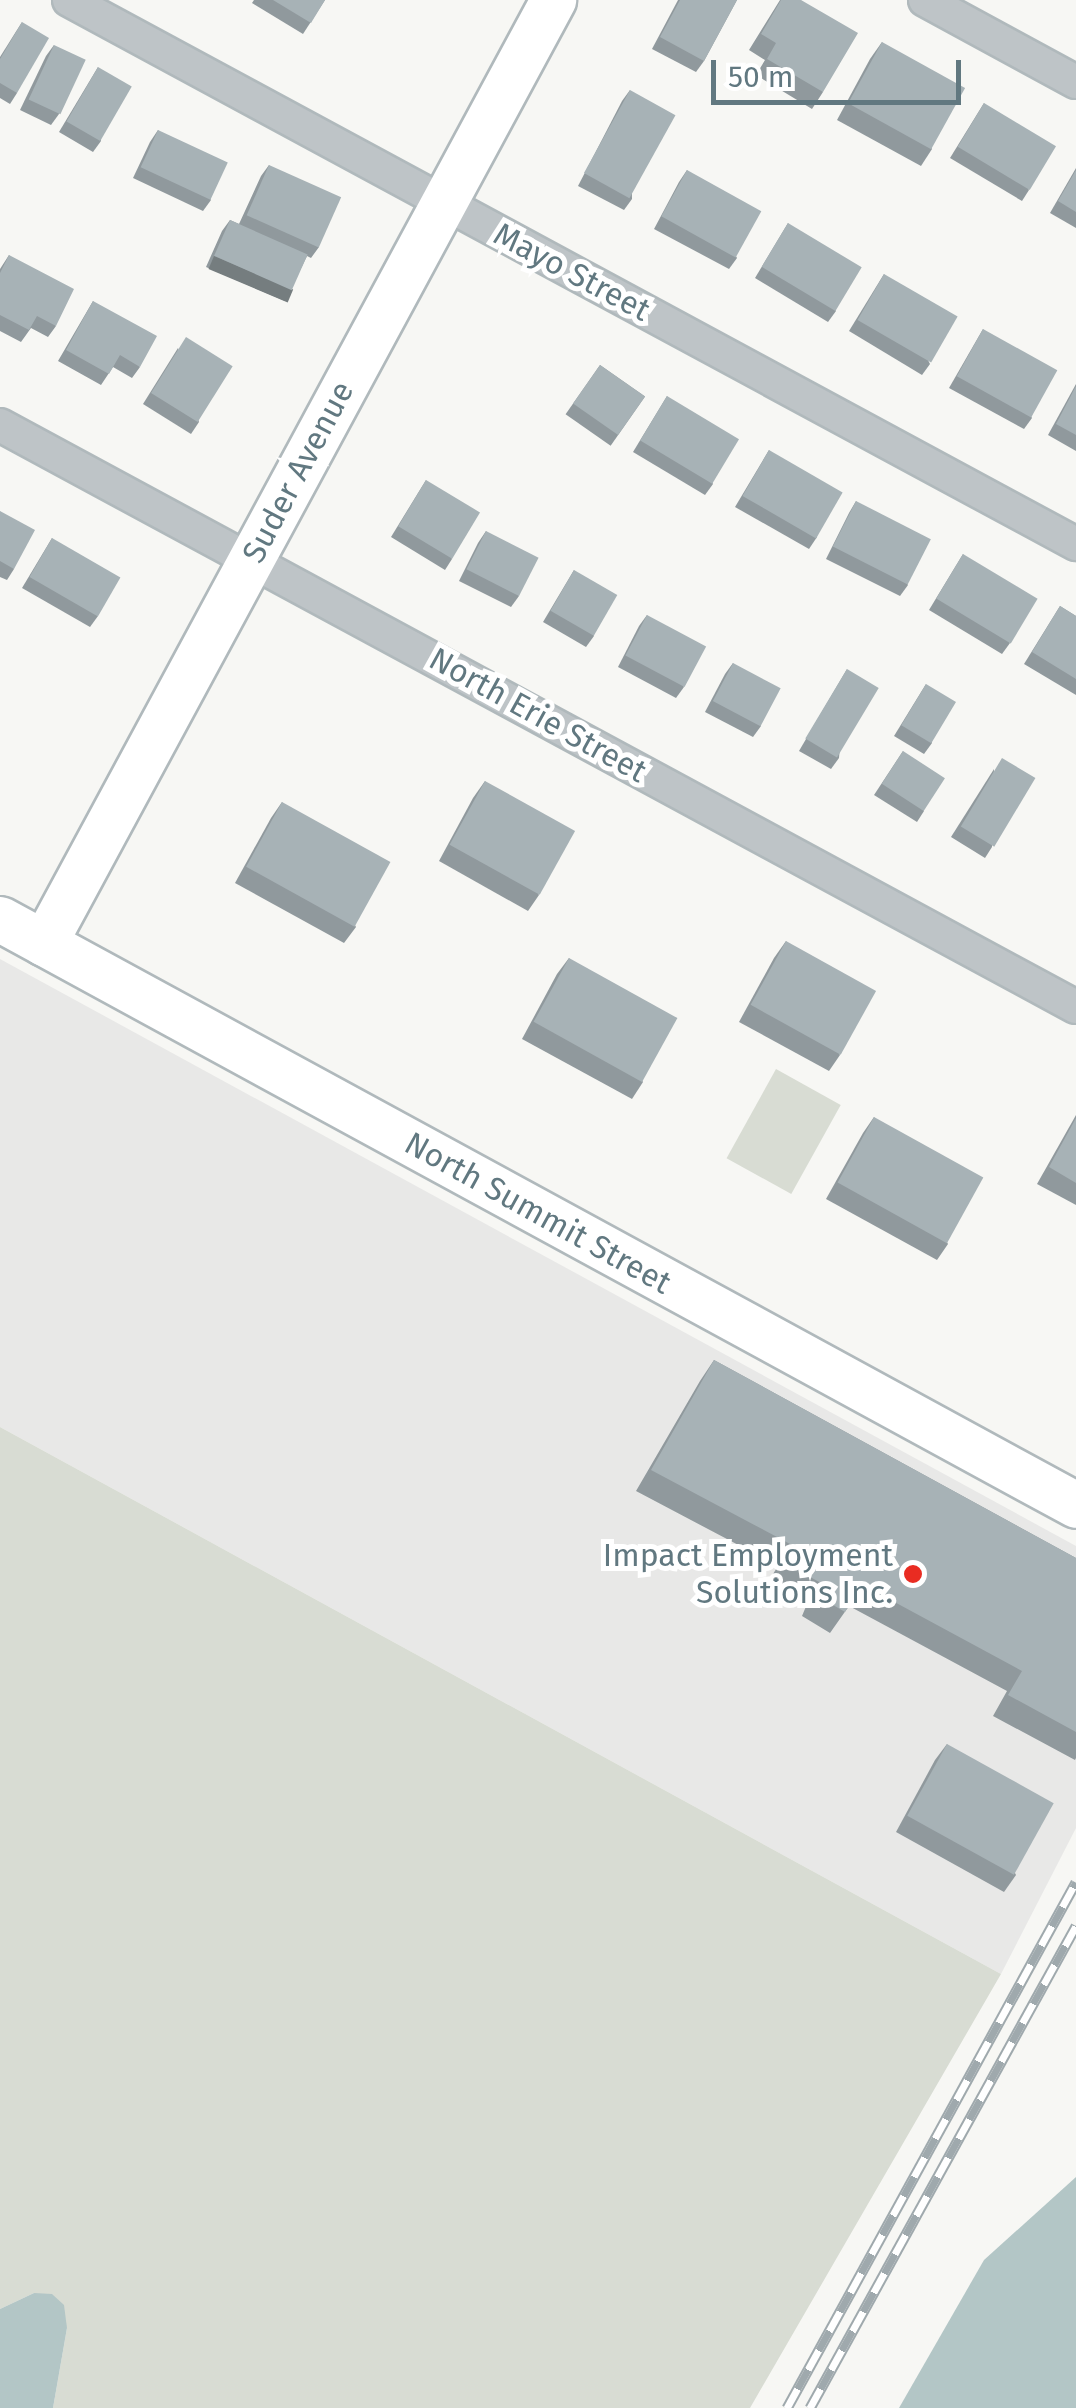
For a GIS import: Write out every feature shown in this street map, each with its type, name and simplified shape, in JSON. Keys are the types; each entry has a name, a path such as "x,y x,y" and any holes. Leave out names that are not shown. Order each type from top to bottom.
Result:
{"main road":[{"name":"Suder Avenue","path":"44,943 553,0"},
{"name":"North Summit Street","path":"0,920 1076,1505"}],"street":[{"name":"Mayo Street","path":"69,0 1076,544"},
{"path":"926,0 1076,82"},
{"name":"North Erie Street","path":"0,425 1076,1007"}],"shaded area":[{"path":"0,959 1076,1546 1076,1828 1001,1974 0,1427"},
{"path":"776,1069 841,1105 791,1194 727,1158"},
{"path":"0,1427 1001,1974 750,2408 53,2408 67,2328 34,2293 0,2309"},
{"path":"1076,2177 1076,2408 899,2408 984,2260"},
{"path":"34,2293 52,2294 64,2305 67,2328 53,2408 0,2408 0,2309"}],"building":[{"path":"273,0 325,0 311,23"},
{"path":"680,0 737,0 704,61 660,37"},
{"path":"781,0 801,0 858,33 823,92 767,59 776,43 761,34"},
{"path":"22,22 49,38 17,93 0,83 0,59"},
{"path":"882,42 965,88 931,149 848,103"},
{"path":"54,45 86,60 60,114 29,99"},
{"path":"98,67 132,86 100,141 66,122"},
{"path":"630,90 675,115 629,198 584,173"},
{"path":"984,103 1056,146 1030,190 958,147"},
{"path":"158,130 228,163 210,200 141,167"},
{"path":"269,165 341,197 319,247 247,215"},
{"path":"687,170 761,211 736,258 661,216"},
{"path":"1076,170 1076,212 1058,201"},
{"path":"230,220 308,255 292,290 214,256"},
{"path":"788,223 862,267 835,311 762,267"},
{"path":"9,255 74,289 56,326 37,316 29,330 0,315 0,273"},
{"path":"884,274 958,316 931,362 858,320"},
{"path":"93,301 157,336 140,367 120,355 109,374 66,350"},
{"path":"983,329 1057,370 1031,417 957,376"},
{"path":"186,337 233,366 198,422 151,393"},
{"path":"600,365 645,397 618,435 573,404"},
{"path":"1076,386 1076,435 1056,424"},
{"path":"667,396 739,439 712,484 640,441"},
{"path":"769,450 843,492 816,538 742,496"},
{"path":"426,480 480,512 452,559 398,526"},
{"path":"856,501 931,539 908,585 833,546"},
{"path":"0,511 35,530 14,569 0,561"},
{"path":"486,531 539,558 519,596 466,569"},
{"path":"52,538 120,578 98,616 30,577"},
{"path":"963,554 1038,599 1011,643 936,599"},
{"path":"574,570 617,595 594,636 550,611"},
{"path":"1060,606 1076,616 1076,679 1032,652"},
{"path":"647,615 706,646 685,687 625,656"},
{"path":"733,663 781,688 760,726 713,701"},
{"path":"847,669 879,688 837,757 805,738"},
{"path":"926,684 956,702 931,743 901,725"},
{"path":"903,751 945,778 924,811 882,784"},
{"path":"1002,758 1035,778 994,847 961,827"},
{"path":"485,781 575,831 540,895 450,845"},
{"path":"282,802 390,862 355,927 246,867"},
{"path":"786,941 876,991 841,1055 751,1005"},
{"path":"569,958 677,1018 642,1082 534,1022"},
{"path":"874,1117 983,1178 947,1243 838,1183"},
{"path":"1076,1118 1076,1183 1049,1167"},
{"name":"Impact Employment Solutions Inc.","path":"714,1360 1076,1558 1076,1732 1008,1695 1022,1671 863,1585 845,1612 816,1595 821,1583 783,1562 792,1545 651,1470"},
{"path":"947,1744 1054,1803 1014,1875 907,1816"}],"railway":[{"path":"787,2408 1076,1882"},
{"path":"810,2408 1076,1926"}],"place":[{"name":"Impact Employment Solutions Inc.","path":"913,1574"}]}
